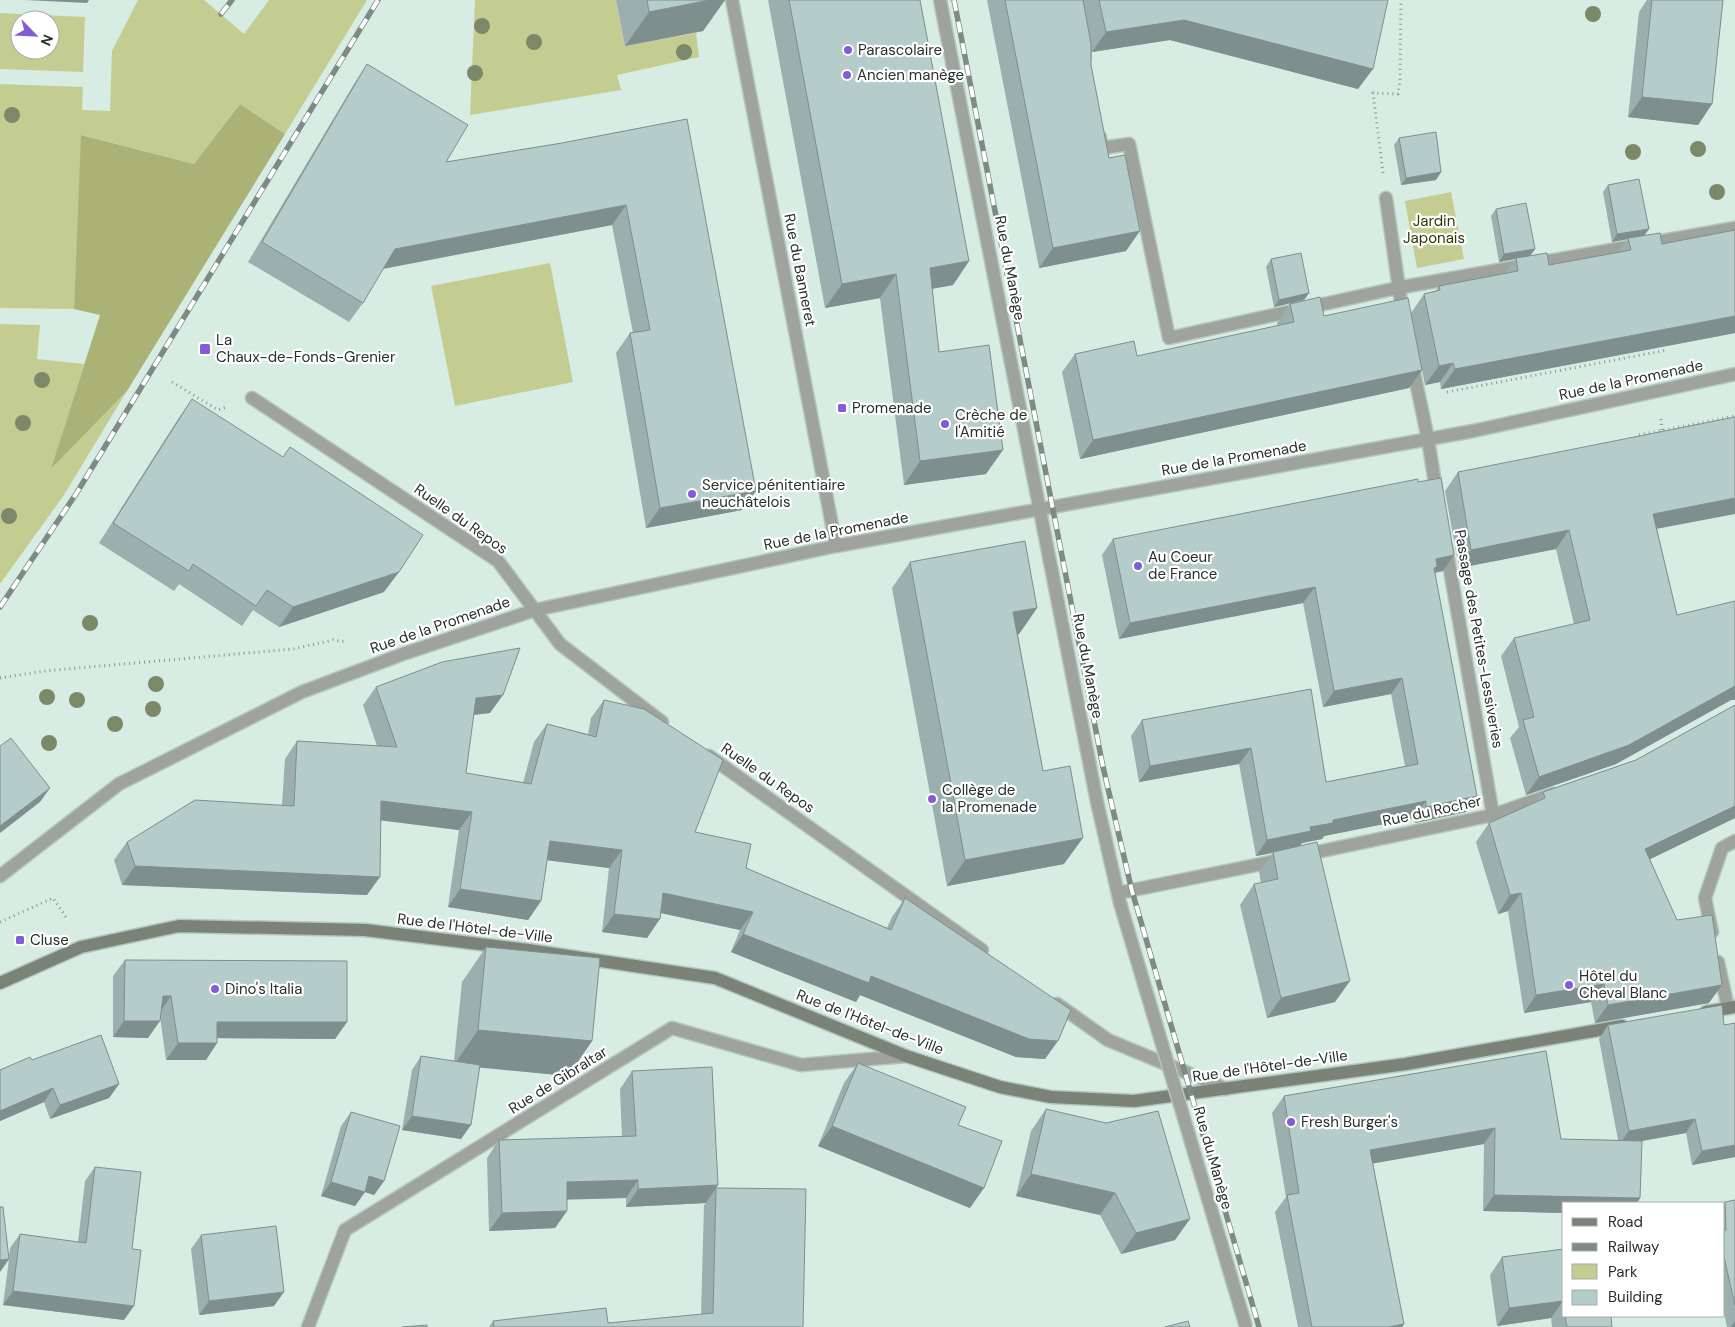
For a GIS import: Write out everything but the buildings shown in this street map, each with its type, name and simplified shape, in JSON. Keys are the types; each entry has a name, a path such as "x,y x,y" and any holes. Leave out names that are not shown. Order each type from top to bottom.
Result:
{"main road":[{"name":"Rue de l'Hôtel-de-Ville","path":"0,982 81,947 179,926 365,930 528,950 715,978 906,1056 1000,1087 1051,1096 1134,1101 1406,1064 1631,1025"},
{"path":"1689,1014 1732,1007"}],"street":[{"name":"Rue du Banneret","path":"732,0 836,546"},
{"name":"Rue du Manège","path":"940,0 1097,802 1119,898 1246,1327"},
{"path":"1096,120 1102,148 1130,144 1169,338 1397,288 1735,228"},
{"path":"1386,198 1397,288 1405,326"},
{"path":"1410,354 1428,439 1439,507"},
{"name":"Rue de la Promenade","path":"0,876 119,784 302,692 403,654 535,610 836,546 1428,439 1735,374"},
{"name":"Ruelle du Repos","path":"252,398 498,561 560,644 668,728"},
{"name":"Passage des Petites-Lessiveries","path":"1444,536 1493,815"},
{"name":"Ruelle du Repos","path":"701,751 994,959"},
{"name":"Rue du Rocher","path":"1119,898 1493,815 1564,790"},
{"path":"1732,1007 1705,898 1722,848 1735,840"},
{"path":"1042,994 1108,1040 1226,1089"},
{"name":"Rue de Gibraltar","path":"308,1327 345,1230 672,1028 801,1065 906,1056"}],"path":[{"path":"1384,183 1373,93 1398,94 1400,80 1401,0"},
{"path":"1444,393 1667,350"},
{"path":"172,382 218,410"},
{"path":"1660,416 1662,430"},
{"path":"1640,435 1735,416"},
{"path":"0,678 74,668 293,649 333,640 347,642"},
{"path":"0,922 53,898 68,920"}],"green space":[{"path":"138,0 204,0 244,34 269,0 367,0 285,134 240,104 194,164 82,135 74,309 0,308 0,84 83,87 82,110 110,111 112,51"},
{"path":"475,0 616,0 625,46 696,33 699,57 617,75 621,90 470,115"},
{"path":"0,13 10,13 10,60 60,60 60,16 85,17 83,72 0,69"},
{"path":"240,104 285,134 127,391 51,469 100,315 74,309 81,135 194,164"},
{"name":"Jardin Japonais","path":"1451,192 1464,259 1417,268 1405,201"},
{"path":"550,263 573,382 455,406 431,286"},
{"path":"0,324 40,325 37,359 84,364 52,468 127,391 64,495 0,584"}],"railway":[{"path":"221,14 232,0"},
{"path":"0,607 76,494 378,0"},
{"path":"954,0 1103,767 1132,891 1259,1327"}],"place":[{"name":"Parascolaire","path":"848,50"},
{"name":"Ancien manège","path":"847,75"},
{"name":"La Chaux-de-Fonds-Grenier","path":"205,349"},
{"name":"Promenade","path":"842,408"},
{"name":"Crèche de l'Amitié","path":"945,424"},
{"name":"Service pénitentiaire neuchâtelois","path":"692,494"},
{"name":"Au Coeur de France","path":"1138,566"},
{"name":"Collège de la Promenade","path":"932,799"},
{"name":"Cluse","path":"20,940"},
{"name":"Hôtel du Cheval Blanc","path":"1569,985"},
{"name":"Dino's Italia","path":"215,989"},
{"name":"Fresh Burger's","path":"1291,1122"}]}
